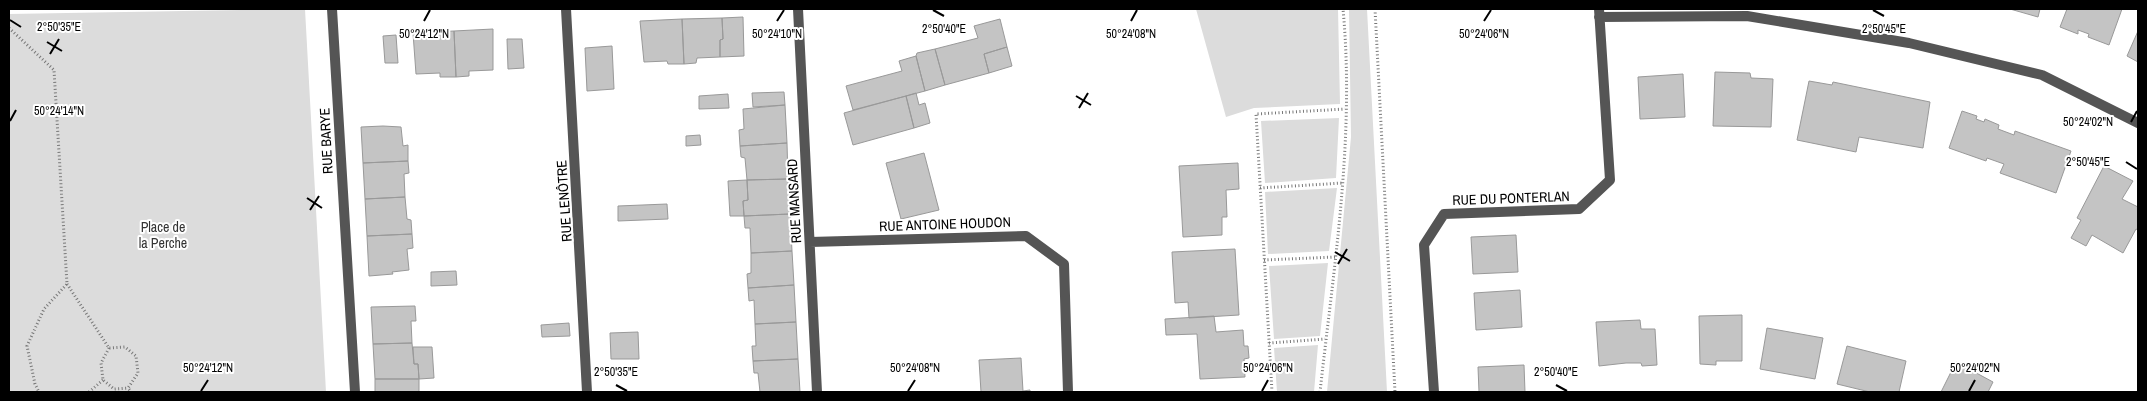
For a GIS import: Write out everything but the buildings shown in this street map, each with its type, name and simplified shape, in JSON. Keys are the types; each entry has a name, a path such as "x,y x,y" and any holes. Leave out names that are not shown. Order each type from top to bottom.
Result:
{"street":[{"name":"RUE BARYE","path":"332,9 354,392"},
{"name":"RUE LENÔTRE","path":"566,9 588,392"},
{"name":"RUE MANSARD","path":"798,9 817,392"},
{"path":"1599,13 1747,16 1909,43 2042,75 2138,124"},
{"name":"RUE DU PONTERLAN","path":"1434,392 1424,245 1444,214 1579,209 1610,180 1599,13"},
{"name":"RUE ANTOINE HOUDON","path":"810,242 1026,236 1064,264 1068,392"}],"path":[{"path":"1320,392 1344,183 1346,44 1343,9"},
{"path":"1375,9 1395,392"},
{"path":"9,28 54,70 67,284 110,348"},
{"path":"1272,392 1256,114 1345,109"},
{"path":"1260,188 1344,183"},
{"path":"1264,260 1335,257"},
{"path":"39,392 35,384 27,346 44,310 67,284"},
{"path":"1269,343 1326,339"},
{"path":"110,348 101,363 103,380 114,389 128,388"},
{"path":"110,348 124,348 136,356 138,373 128,388"},
{"path":"89,392 103,380"},
{"path":"128,388 131,392"}],"green space":[{"name":"Place de la Perche","path":"305,9 326,392 9,392 9,14"},
{"path":"1196,9 1338,9 1340,104 1254,108 1226,117"},
{"path":"1349,9 1367,9 1387,392 1327,392 1351,137"},
{"path":"1339,118 1336,178 1265,183 1261,121"},
{"path":"1337,188 1329,251 1268,254 1265,192"},
{"path":"1328,263 1320,336 1274,339 1269,266"},
{"path":"1318,345 1314,392 1277,392 1274,348"}]}
